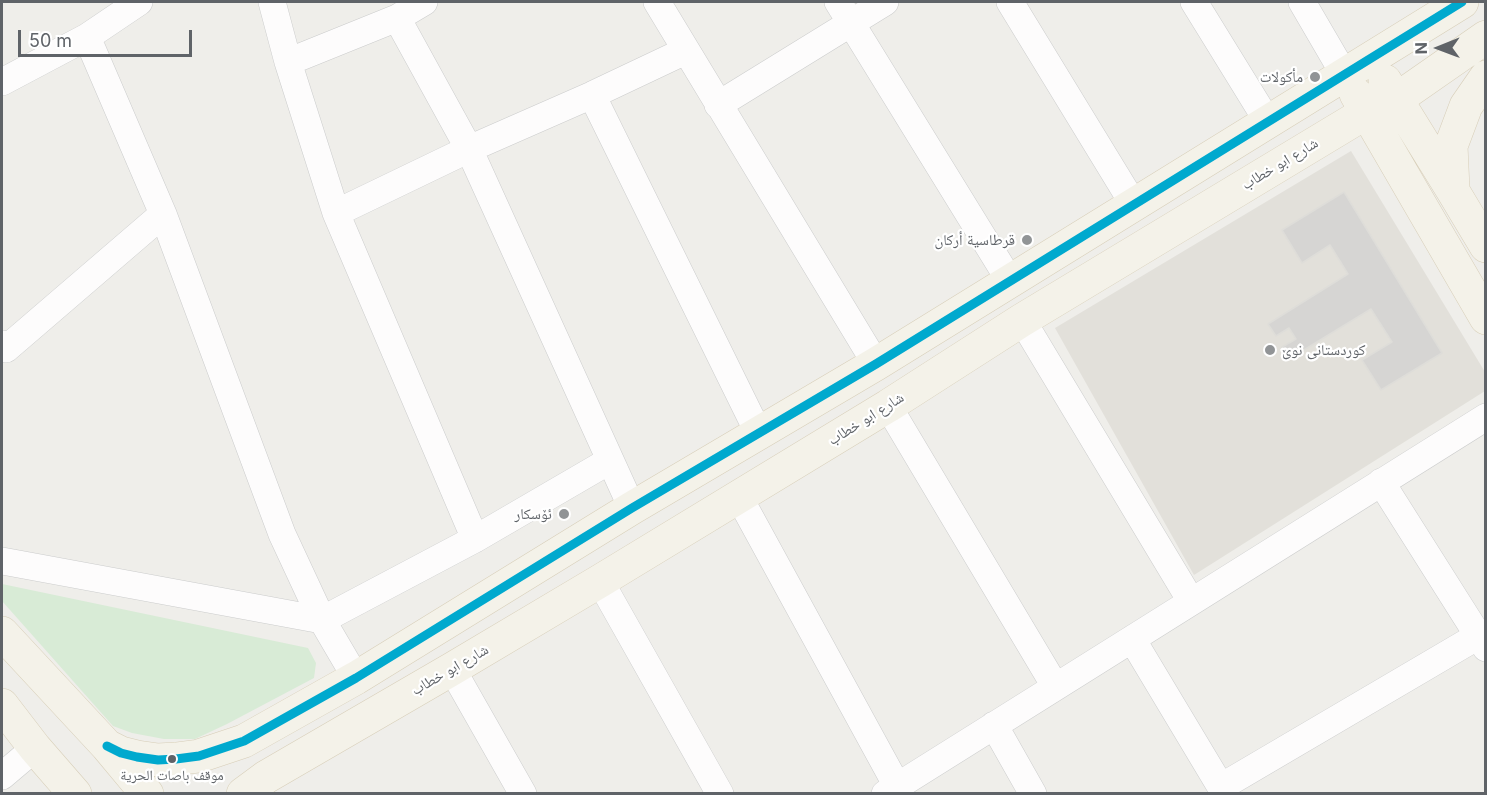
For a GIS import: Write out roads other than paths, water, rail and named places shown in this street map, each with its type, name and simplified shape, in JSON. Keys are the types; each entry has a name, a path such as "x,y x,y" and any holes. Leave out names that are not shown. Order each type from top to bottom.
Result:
{"main road":[{"path":"107,746 121,753 158,760 199,756 244,741 356,678 632,508 876,364 1462,2"},
{"name":"شارع ابو خطاب","path":"254,785 600,581 888,406 1022,320 1367,112 1397,99 1485,37"},
{"path":"1357,66 1397,99 1485,246"},
{"path":"1357,66 1367,112 1485,318"},
{"path":"1453,191 1451,146 1466,106 1485,77"},
{"path":"2,633 107,746 147,794"},
{"path":"2,705 75,794"},
{"path":"244,741 254,785"}],"street":[{"path":"272,2 288,62 336,213 475,539"},
{"path":"288,62 397,18 424,2"},
{"path":"657,2 876,364"},
{"path":"718,105 844,12 885,2"},
{"path":"1010,2 1134,205"},
{"path":"1194,2 1268,122"},
{"path":"1302,2 1357,66"},
{"path":"2,82 87,36 129,4"},
{"path":"844,12 1010,282"},
{"path":"397,18 469,149 632,508"},
{"path":"87,36 163,214 282,534 322,620 356,678"},
{"path":"336,213 469,149 685,51"},
{"path":"592,95 759,434"},
{"path":"2,344 6,349 163,214"},
{"path":"1022,320 1191,601"},
{"path":"888,406 1055,686"},
{"path":"739,496 891,790 1485,417"},
{"path":"2,561 322,620 475,539 609,461"},
{"path":"1132,639 1223,790 1482,642 1381,483"},
{"path":"600,581 720,794"},
{"path":"452,669 523,794"},
{"path":"994,725 1034,794"},
{"path":"2,776 35,748"}],"place":[{"name":"مأكولات","path":"1315,77"},
{"name":"قرطاسية أركان","path":"1027,240"},
{"name":"کوردستانی نوێ","path":"1270,350"},
{"name":"ئۆسکار","path":"564,514"},
{"name":"موقف باصات الحریة","path":"172,759"}]}
